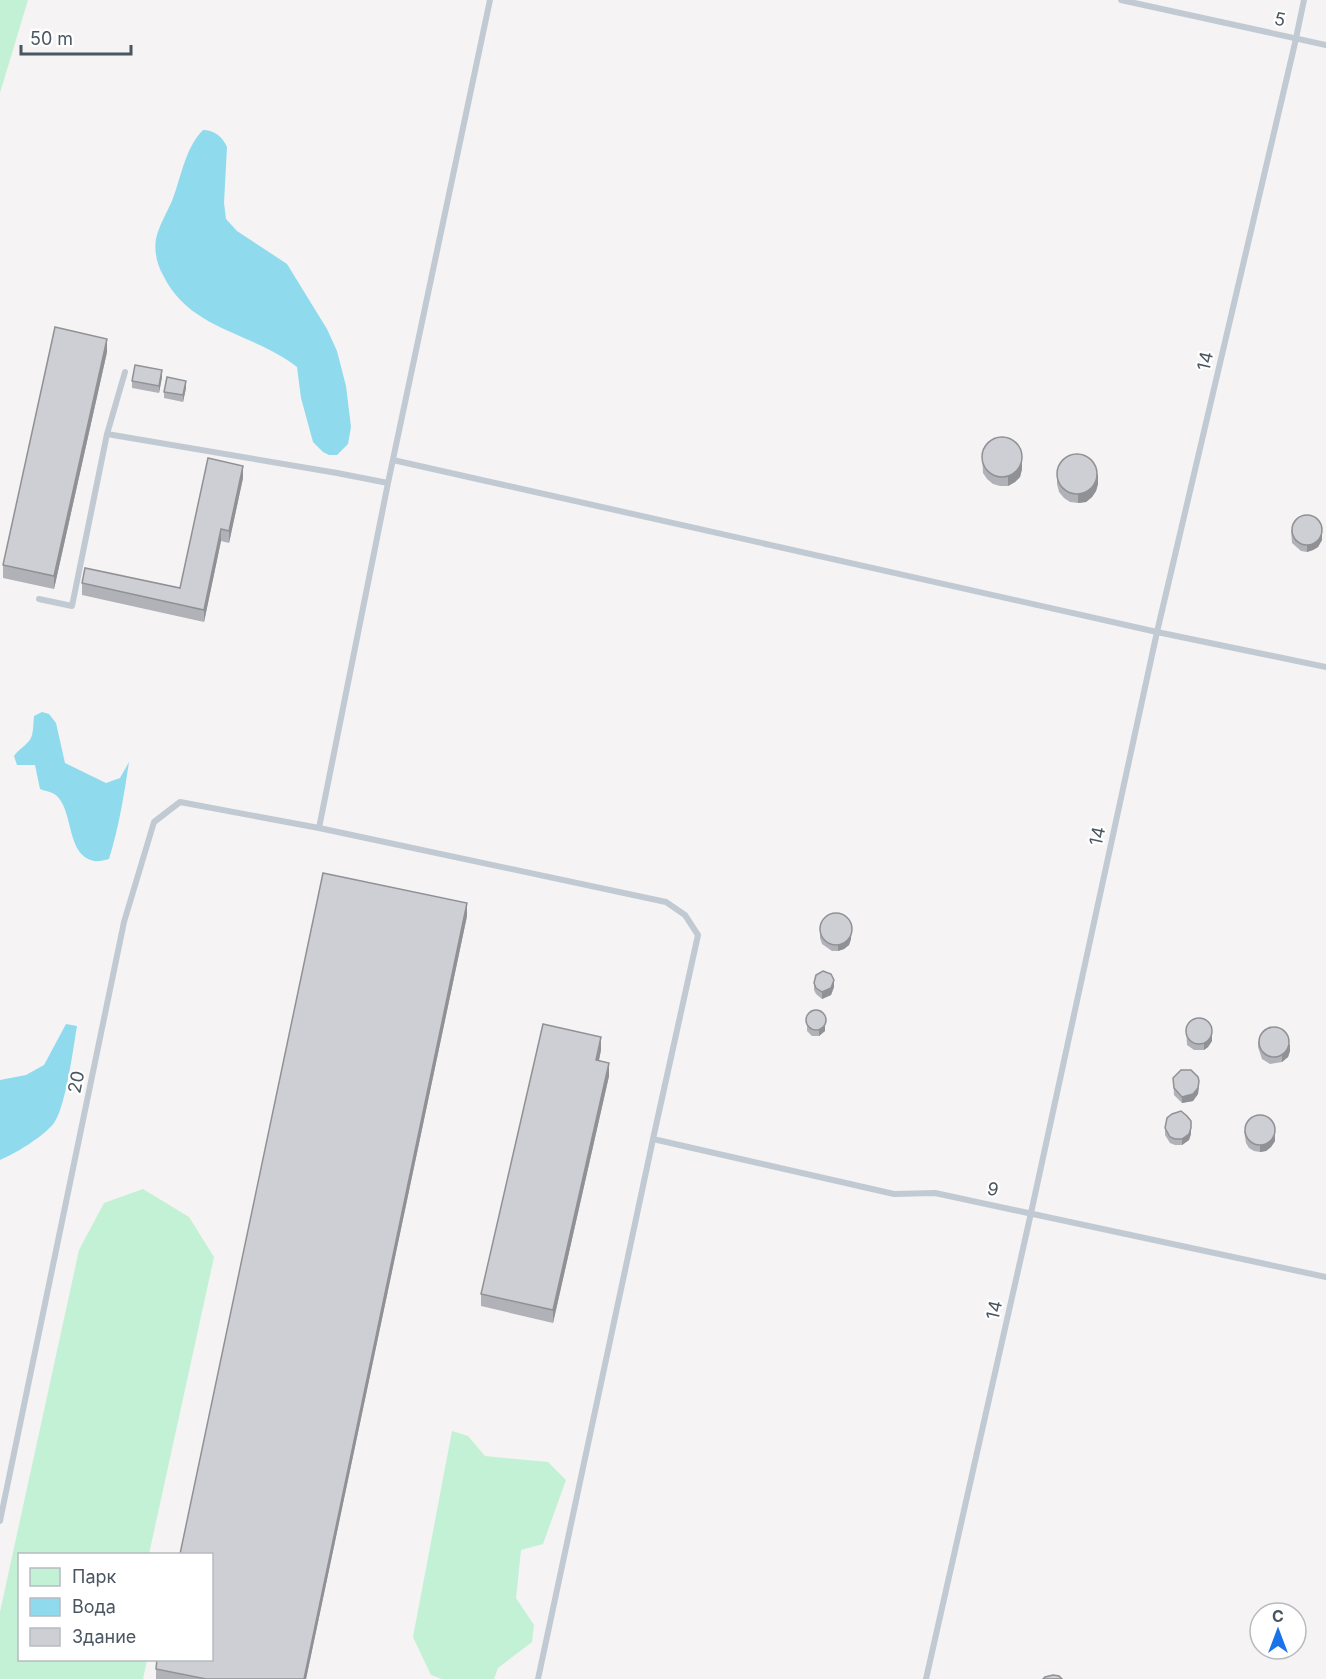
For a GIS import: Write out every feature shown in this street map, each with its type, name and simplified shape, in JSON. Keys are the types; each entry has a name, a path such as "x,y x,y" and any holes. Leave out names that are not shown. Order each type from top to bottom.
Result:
{"lane":[{"path":"319,828 388,483 490,0"},
{"name":"5","path":"1121,0 1326,45"},
{"name":"14","path":"926,1679 1031,1213 1157,632 1304,0"},
{"path":"39,599 72,606 107,434 125,372"},
{"path":"107,434 388,483"},
{"path":"393,460 1157,632 1326,667"},
{"name":"20","path":"0,1521 124,922 154,822 180,802 319,828 666,902 685,915 698,935 538,1679"},
{"name":"9","path":"653,1139 894,1194 935,1193 1326,1277"}],"green space":[{"path":"0,0 28,0 0,93"},
{"path":"143,1189 189,1217 214,1257 149,1553 18,1553 18,1661 147,1661 143,1679 0,1679 0,1612 79,1250 104,1203"},
{"path":"452,1431 468,1436 485,1456 548,1462 566,1480 543,1544 521,1550 516,1598 534,1625 532,1642 498,1668 494,1679 442,1679 431,1675 413,1637"}],"water":[{"path":"203,130 218,135 227,147 224,203 226,219 237,231 287,264 327,329 337,351 346,386 351,427 348,444 337,455 323,452 313,442 301,398 297,367 280,355 224,329 189,308 175,294 159,267 155,248 157,235 172,201 188,154"},
{"path":"42,712 49,714 56,723 65,763 106,783 120,778 129,762 109,859 96,861 85,857 79,851 62,803 57,796 40,789 35,765 17,765 14,756 31,739 34,716"},
{"path":"66,1024 77,1026 68,1077 58,1115 54,1123 43,1134 0,1160 0,1080 26,1075 44,1065"}],"building":[{"path":"55,327 107,339 54,576 3,565"},
{"path":"135,365 162,370 159,386 132,381"},
{"path":"167,377 186,381 183,395 164,392"},
{"path":"1002,437 1016,443 1022,457 1016,471 1002,477 988,471 982,457 988,443"},
{"path":"1077,454 1091,460 1097,474 1091,488 1077,494 1063,488 1057,474 1063,460"},
{"path":"208,458 243,466 229,531 221,529 204,610 82,583 85,568 180,588"},
{"path":"1307,515 1318,519 1322,530 1318,541 1307,545 1296,541 1292,530 1296,519"},
{"path":"323,873 467,903 304,1679 206,1679 156,1669 157,1661 213,1661 213,1553 180,1553"},
{"path":"836,913 847,918 852,929 847,940 836,945 825,940 820,929 825,918"},
{"path":"823,971 831,974 834,980 831,988 822,992 816,988 814,983 816,975"},
{"path":"816,1010 823,1013 826,1020 823,1027 816,1030 809,1027 806,1020 809,1013"},
{"path":"1199,1018 1208,1022 1212,1031 1208,1040 1199,1044 1190,1040 1186,1031 1190,1022"},
{"path":"543,1024 601,1037 596,1060 609,1063 553,1310 481,1294"},
{"path":"1274,1027 1285,1031 1289,1042 1285,1053 1274,1057 1263,1053 1259,1042 1263,1031"},
{"path":"1181,1070 1191,1070 1199,1081 1198,1088 1193,1094 1182,1097 1174,1088 1173,1078"},
{"path":"1181,1111 1191,1121 1191,1128 1189,1134 1182,1139 1175,1139 1170,1137 1165,1128 1167,1118"},
{"path":"1260,1115 1271,1119 1275,1130 1271,1141 1260,1145 1249,1141 1245,1130 1249,1119"},
{"path":"1053,1675 1062,1679 1043,1679 1045,1677"}]}
